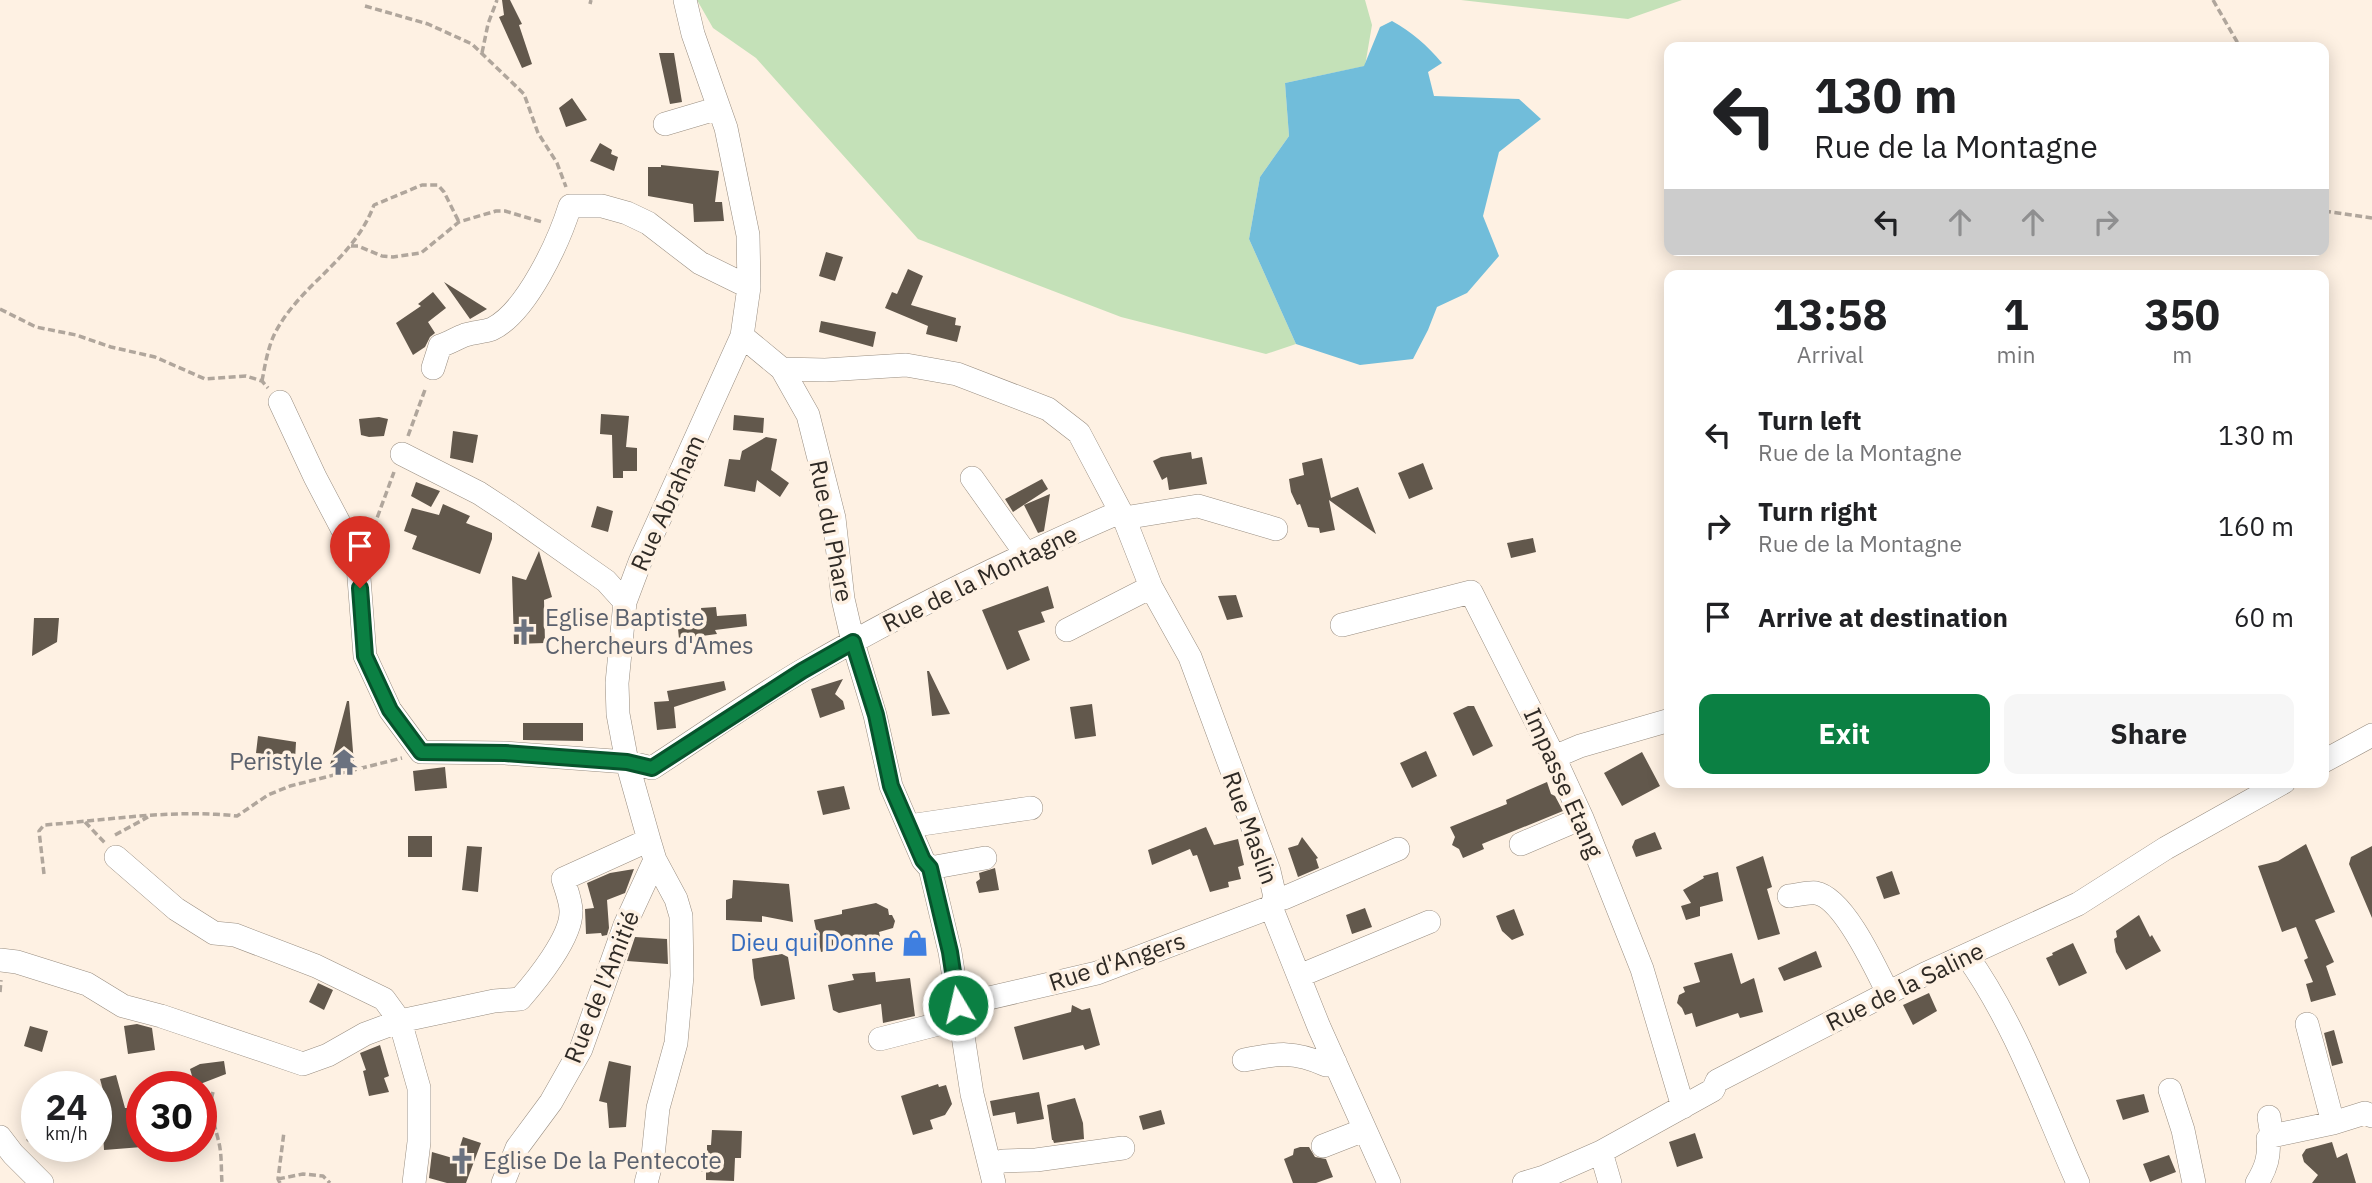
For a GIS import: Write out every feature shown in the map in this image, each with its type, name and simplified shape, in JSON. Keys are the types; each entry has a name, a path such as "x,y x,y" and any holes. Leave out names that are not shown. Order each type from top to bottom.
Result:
{"street":[{"name":"Rue Abraham","path":"646,1183 653,1156 658,1108 676,1043 682,976 681,916 676,899 652,850 627,762 618,714 617,683 625,603 640,562 742,337 749,287 748,235 726,128 693,34 685,0"},
{"path":"665,124 719,108"},
{"path":"433,369 440,346 492,328 514,312 538,276 563,228 570,206 602,206 628,213 648,223 700,263 749,287"},
{"path":"742,337 782,369"},
{"name":"Rue Maslin","path":"782,369 825,370 906,365 957,374 1048,409 1079,433 1122,515 1151,587 1190,657 1269,871 1273,902 1298,976 1364,1130 1390,1183"},
{"name":"Rue du Phare","path":"782,369 808,415 834,518 844,598 853,642 876,715 891,786 923,860 930,868 950,952 972,1094 992,1174"},
{"path":"280,402 358,565 365,656 390,710 421,752"},
{"path":"402,454 479,493 508,512 606,581 625,603"},
{"path":"972,478 1026,554"},
{"name":"Rue de la Montagne","path":"421,752 505,753 627,762 652,768 802,671 906,612 1026,554 1122,515 1198,506 1276,528"},
{"path":"1067,630 1151,587"},
{"name":"Impasse Etang","path":"1342,625 1471,592 1555,757 1582,818 1642,969 1683,1107"},
{"path":"1555,757 1580,746 1664,722"},
{"path":"2329,758 2372,735"},
{"name":"Rue de la Saline","path":"1524,1183 1601,1152 1713,1090 1717,1081 1888,993 2078,904 2166,848 2273,788"},
{"path":"909,827 1031,807"},
{"path":"1521,844 1582,818"},
{"name":"Rue d'Angers","path":"880,1039 960,1012 1097,973 1398,849"},
{"path":"110,850 176,909 214,933 235,935 341,977 384,999 400,1021 419,1088 419,1142 414,1183"},
{"path":"0,960 17,962 87,984 123,1006 161,1016 303,1064 328,1055 365,1034 400,1021 494,1001 520,999 540,978 563,939 572,912 563,879 652,850"},
{"name":"Rue de l'Amitié","path":"503,1183 517,1148 551,1102 581,1049 652,850"},
{"path":"930,868 985,858"},
{"path":"1789,896 1817,893 1846,915 1888,993"},
{"path":"1298,976 1429,922"},
{"path":"1967,956 1999,1007 2059,1134 2078,1183"},
{"path":"2306,1024 2333,1123"},
{"path":"1244,1060 1280,1053 1310,1058 1326,1065 1335,1062"},
{"path":"2170,1090 2183,1129 2194,1183"},
{"path":"2257,1183 2266,1169 2270,1126 2333,1123 2365,1113 2372,1115"},
{"path":"1323,1146 1364,1130"},
{"path":"0,1138 42,1183"},
{"path":"992,1174 1003,1161 1037,1160 1123,1148"},
{"path":"1601,1152 1610,1183"}],"path":[{"path":"482,53 488,24 497,0"},
{"path":"2213,0 2237,42"},
{"path":"365,6 428,24 472,44 482,53 524,94 538,133 557,163 570,206"},
{"path":"262,380 275,334 302,296 351,246 364,228 374,205 422,185 438,185 459,222"},
{"path":"351,246 358,246 382,256 421,253 459,222 496,211 505,211 563,228"},
{"path":"2329,212 2372,218"},
{"path":"0,309 36,327 155,357 205,379 246,376 262,380 280,402"},
{"path":"44,874 39,831 44,825 204,813 237,816 268,795 290,786 421,752"},
{"path":"85,822 110,850 150,816"},
{"path":"285,1132 279,1181 303,1174 323,1176 330,1183"},
{"path":"217,1137 222,1183"}],"green space":[{"path":"697,0 1365,0 1372,25 1365,66 1285,83 1289,136 1260,177 1249,239 1296,344 1266,354 1121,317 918,239 756,58 713,28"},
{"path":"1461,0 1682,0 1628,19"}],"water":[{"path":"1392,21 1419,39 1442,63 1428,72 1434,96 1519,99 1541,119 1499,152 1483,216 1499,256 1467,293 1437,307 1413,359 1360,365 1296,344 1249,239 1260,177 1289,136 1285,83 1364,66 1380,27"}],"building":[{"path":"502,0 510,0 522,24 519,25 532,64 522,68 499,17 504,15"},
{"path":"659,53 674,53 682,102 670,104"},
{"path":"572,98 587,120 566,127 559,108"},
{"path":"600,143 618,157 614,171 590,161"},
{"path":"661,165 719,171 715,202 722,202 724,221 694,222 693,204 648,196 648,167"},
{"path":"826,252 843,257 835,281 819,276"},
{"path":"908,269 923,276 911,305 956,318 955,325 961,326 957,342 926,334 928,326 885,308 892,292 897,294"},
{"path":"444,282 487,309 470,319"},
{"path":"433,292 446,308 428,322 435,333 425,347 413,355 396,323 421,306 418,304"},
{"path":"821,321 876,332 873,347 819,332"},
{"path":"601,414 629,416 626,447 637,448 637,471 623,471 623,478 613,478 612,435 600,434"},
{"path":"734,415 764,418 763,433 733,430"},
{"path":"359,419 388,419 384,436 361,435"},
{"path":"453,431 478,435 473,463 450,458"},
{"path":"766,437 777,439 771,470 789,483 780,497 757,480 755,492 724,486 729,459 740,460 742,451"},
{"path":"1191,452 1192,459 1202,457 1207,484 1169,490 1167,477 1162,480 1153,461"},
{"path":"1322,458 1331,498 1358,487 1376,534 1329,500 1335,530 1320,533 1319,528 1308,527 1300,504 1297,505 1291,492 1289,479 1304,475 1302,463"},
{"path":"1423,463 1433,489 1409,499 1398,473"},
{"path":"1042,479 1048,489 1013,512 1005,499"},
{"path":"416,482 440,491 431,507 411,496"},
{"path":"1050,494 1044,531 1038,533 1024,505"},
{"path":"443,504 470,516 466,523 492,533 480,574 412,549 417,536 404,531 412,508 439,515"},
{"path":"597,506 613,511 608,532 591,527"},
{"path":"1533,538 1536,552 1511,558 1507,543"},
{"path":"539,551 552,597 544,600 545,643 514,644 512,576 526,580"},
{"path":"1048,586 1054,608 1041,612 1045,622 1018,631 1030,660 1007,670 982,610"},
{"path":"1236,595 1243,617 1227,620 1218,596"},
{"path":"716,607 717,616 746,614 747,626 715,630 717,634 679,639 677,618 702,615 701,608"},
{"path":"34,618 59,618 57,642 32,656"},
{"path":"929,671 950,714 932,716"},
{"path":"843,679 835,694 843,701 845,709 820,718 811,689"},
{"path":"724,681 726,690 674,707 676,728 657,730 654,702 669,701 667,691"},
{"path":"347,701 354,764 330,765"},
{"path":"1092,704 1096,736 1075,739 1070,707"},
{"path":"1474,706 1493,746 1473,756 1453,713"},
{"path":"523,723 583,723 583,741 523,740"},
{"path":"258,736 296,742 295,760 256,753"},
{"path":"1426,751 1437,776 1412,788 1400,763"},
{"path":"1642,752 1660,786 1622,806 1604,773"},
{"path":"445,767 447,788 415,791 413,771"},
{"path":"1547,782 1551,794 1555,796 1563,811 1482,844 1484,849 1463,858 1459,849 1452,845 1455,837 1450,827 1507,804 1506,800"},
{"path":"844,786 850,809 823,815 817,791"},
{"path":"1206,827 1214,845 1238,839 1244,865 1238,867 1241,879 1228,882 1229,887 1210,892 1197,855 1193,856 1190,849 1152,865 1148,850"},
{"path":"1655,832 1662,849 1636,857 1632,847 1635,840"},
{"path":"408,836 432,836 432,857 408,857"},
{"path":"1302,837 1318,858 1319,868 1298,877 1288,848 1298,845"},
{"path":"2306,844 2335,912 2315,920 2334,962 2326,966 2336,995 2311,1002 2306,984 2313,982 2304,960 2308,958 2296,927 2282,932 2258,866 2278,861"},
{"path":"467,846 482,847 478,892 462,890"},
{"path":"2372,846 2372,918 2349,864 2351,857"},
{"path":"1763,856 1772,887 1767,889 1780,934 1758,940 1736,867"},
{"path":"995,868 999,890 979,893 976,882 980,879 979,873"},
{"path":"634,869 625,893 607,900 607,935 586,934 585,909 594,908 587,883 610,873"},
{"path":"1892,871 1900,894 1884,899 1876,877"},
{"path":"1718,872 1723,901 1700,907 1700,916 1686,920 1681,906 1691,903 1683,890 1704,878 1703,876"},
{"path":"733,880 789,884 793,922 762,916 762,922 726,920 726,900 732,898"},
{"path":"876,903 888,909 889,915 892,915 895,921 893,928 879,932 880,937 821,952 814,920 842,914 842,910"},
{"path":"1365,908 1372,927 1352,934 1346,915"},
{"path":"1514,909 1524,935 1512,940 1502,931 1496,916"},
{"path":"2139,915 2161,951 2126,970 2116,952 2114,939 2117,937 2116,931"},
{"path":"635,937 667,939 668,964 627,961"},
{"path":"2073,943 2087,973 2059,986 2046,958"},
{"path":"1816,951 1822,967 1784,981 1778,968"},
{"path":"1732,953 1741,984 1754,978 1763,1012 1740,1018 1738,1013 1696,1027 1692,1013 1685,1015 1677,1003 1679,995 1685,992 1683,987 1700,982 1694,963"},
{"path":"782,954 788,957 795,999 761,1006 752,959"},
{"path":"875,972 876,982 910,978 915,1016 883,1023 881,1004 839,1013 833,1010 828,985 854,980 852,974"},
{"path":"318,983 333,990 324,1010 309,1002"},
{"path":"1929,993 1937,1011 1913,1025 1903,1005"},
{"path":"1072,1005 1082,1010 1090,1008 1100,1045 1085,1050 1083,1045 1023,1060 1014,1027 1071,1012"},
{"path":"137,1024 152,1028 155,1050 128,1054 124,1026"},
{"path":"30,1026 48,1031 42,1052 24,1046"},
{"path":"2334,1030 2343,1063 2332,1066 2324,1033"},
{"path":"380,1045 389,1076 384,1078 389,1092 369,1096 363,1071 366,1070 360,1053"},
{"path":"224,1061 226,1074 217,1077 217,1071 191,1071 200,1064"},
{"path":"609,1061 631,1066 626,1127 609,1128 607,1103 599,1101"},
{"path":"116,1075 126,1108 126,1148 112,1149 112,1076"},
{"path":"938,1084 939,1087 946,1085 952,1104 945,1115 930,1120 933,1129 913,1135 901,1096"},
{"path":"1039,1092 1044,1119 1017,1124 1015,1112 993,1116 990,1101"},
{"path":"2144,1094 2149,1112 2123,1120 2116,1100"},
{"path":"1075,1098 1083,1123 1084,1139 1054,1143 1047,1105"},
{"path":"1161,1110 1165,1124 1143,1130 1139,1116"},
{"path":"712,1130 742,1131 741,1158 735,1158 734,1181 706,1180 706,1172 702,1172 693,1155 707,1155"},
{"path":"1695,1133 1703,1158 1677,1167 1669,1142"},
{"path":"463,1137 481,1143 466,1183 447,1183 429,1178 432,1152 456,1159"},
{"path":"2332,1142 2337,1158 2347,1153 2356,1183 2312,1183 2318,1175 2304,1162 2302,1155 2306,1149"},
{"path":"1309,1147 1315,1157 1326,1159 1333,1177 1316,1183 1293,1183 1284,1159 1293,1155 1294,1149"},
{"path":"2169,1155 2176,1172 2150,1182 2143,1164"}],"place":[{"name":"Eglise Baptiste Chercheurs d'Ames","path":"524,632"},
{"name":"Peristyle","path":"344,762"},
{"name":"Dieu qui Donne","path":"915,943"},
{"name":"Eglise De la Pentecote","path":"462,1161"}],"route":[{"path":"360,588 365,656 390,710 421,752 505,753 627,762 652,768 802,671 853,642 876,715 891,786 923,860 930,868 950,952 958,1005"}]}
